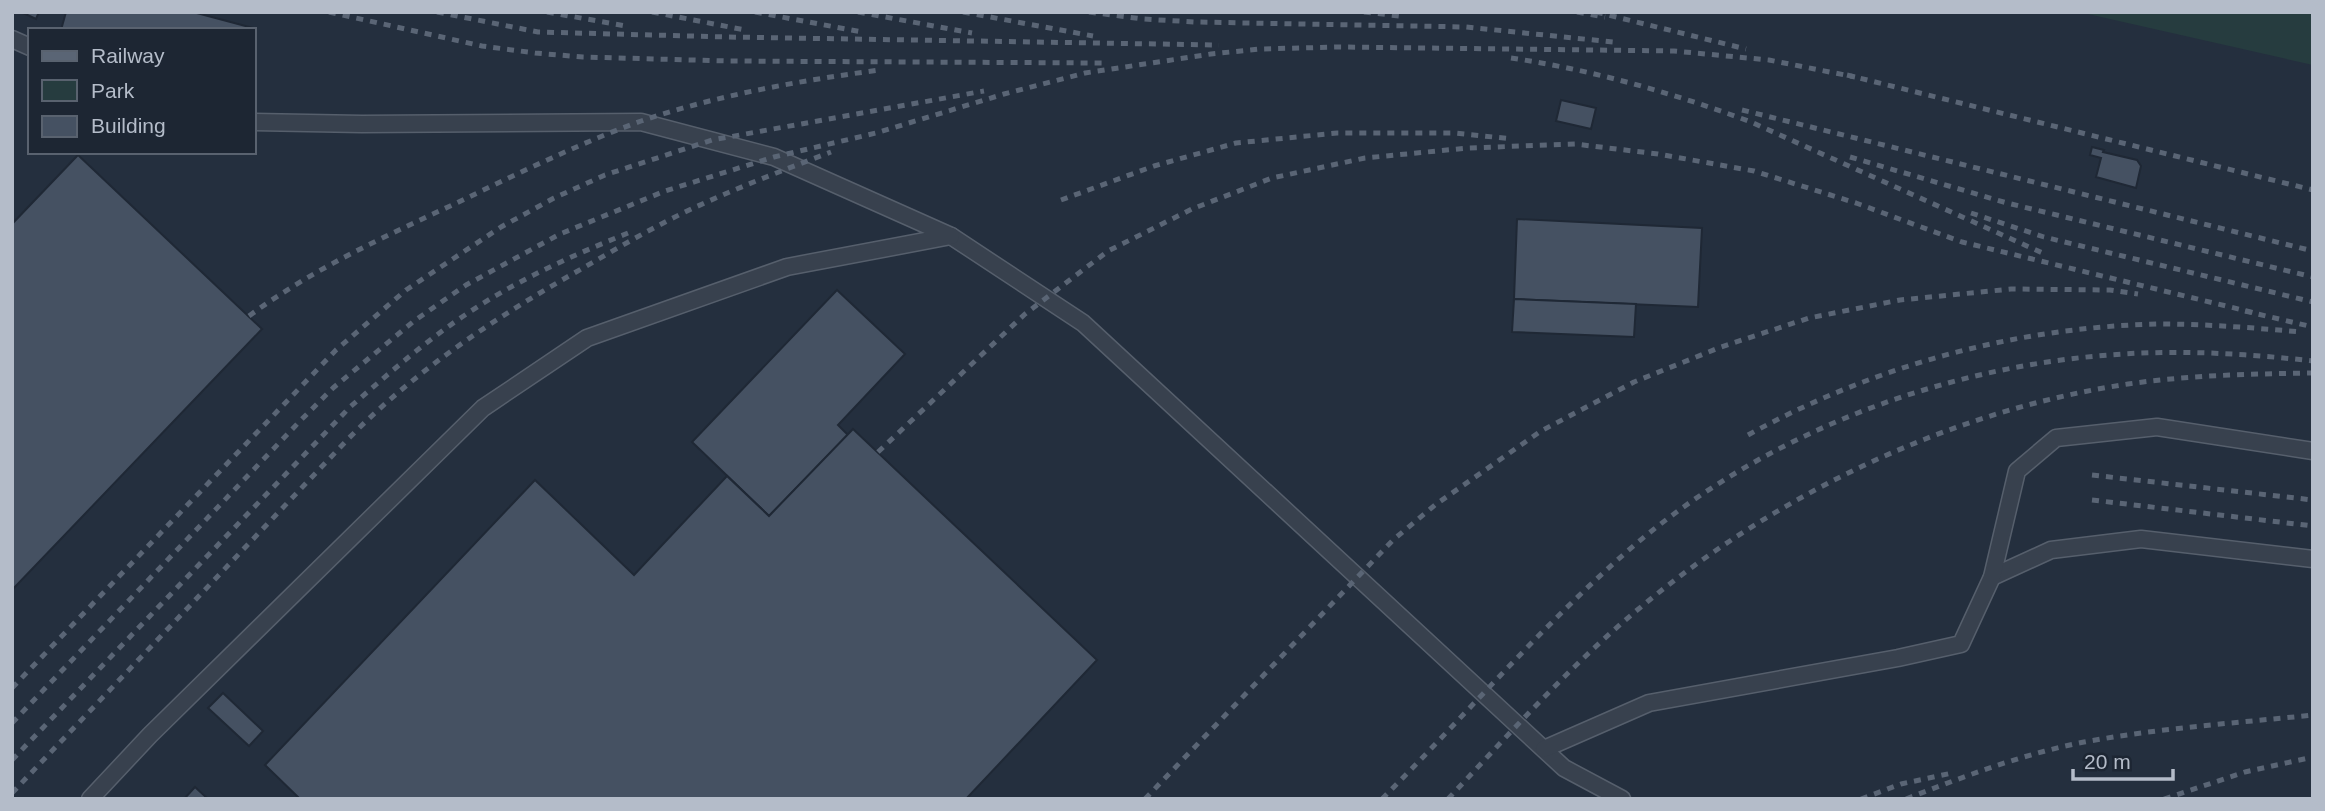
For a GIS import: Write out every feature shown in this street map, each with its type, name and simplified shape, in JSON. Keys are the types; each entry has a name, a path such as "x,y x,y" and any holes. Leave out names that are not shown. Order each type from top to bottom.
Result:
{"lane":[{"path":"12,39 28,46"},
{"path":"256,122 641,122 774,157 951,236 1083,323 1564,768 1622,799"},
{"path":"90,799 149,735 483,408 587,338 787,267 951,236"},
{"path":"1544,749 1649,704 1961,644 1992,577 2017,471 2056,438 2157,427 2313,451"},
{"path":"1992,577 2051,550 2141,538 2313,559"}],"green space":[{"path":"2079,12 2313,12 2313,65"}],"building":[{"path":"21,12 39,12 36,19"},
{"path":"66,12 193,12 253,28 62,28"},
{"path":"1561,100 1596,108 1591,129 1556,121"},
{"path":"2092,147 2137,160 2141,166 2136,188 2096,177 2101,158 2090,155"},
{"path":"78,155 262,329 12,590 12,224"},
{"path":"1517,219 1702,228 1698,307 1514,299"},
{"path":"837,290 905,354 838,425 848,435 769,516 692,442"},
{"path":"1514,299 1636,304 1634,337 1512,332"},
{"path":"853,429 1097,660 966,799 300,799 265,765 535,480 634,575 727,476 769,516"},
{"path":"223,693 263,731 249,746 208,708"},
{"path":"195,787 208,799 184,799"}],"railway":[{"path":"329,12 482,46 583,57 729,61 1102,63"},
{"path":"437,12 538,32 1219,45"},
{"path":"547,12 626,26"},
{"path":"652,12 745,30"},
{"path":"755,12 862,32"},
{"path":"858,12 972,33"},
{"path":"963,12 1093,36"},
{"path":"1089,12 1195,22 1466,27 1613,42"},
{"path":"1364,12 1399,16"},
{"path":"1577,12 1605,17"},
{"path":"1596,12 1746,49"},
{"path":"12,723 300,421 333,388 414,321 466,285 560,234 665,191 774,157 876,133 1004,94 1085,73 1260,49 1338,47 1674,51 1769,60 1855,77"},
{"path":"1511,58 1632,84 1751,122 2047,255"},
{"path":"249,316 296,284 371,244 616,130 729,96 879,70"},
{"path":"1847,75 2313,190"},
{"path":"12,688 336,350 406,290 501,227 554,198 605,175 712,140 984,91"},
{"path":"1742,110 2313,251"},
{"path":"1061,200 1154,166 1236,143 1337,133 1454,133 1513,139"},
{"path":"878,452 1025,314 1108,251 1192,209 1272,178 1365,158 1468,148 1575,144 1658,154 1754,171 1856,203 1962,242 2255,313"},
{"path":"12,793 349,438 428,368 515,308 656,227 719,196 831,152"},
{"path":"1850,157 2007,203 2313,277"},
{"path":"1971,213 2044,237 2313,302"},
{"path":"12,760 350,407 405,360 481,304 543,270 628,233"},
{"path":"1145,799 1393,540 1435,505 1541,431 1634,382 1721,347 1809,318 1900,300 2011,289 2110,290 2138,294"},
{"path":"2245,311 2313,327"},
{"path":"1748,435 1845,389 1895,370 1999,342 2105,327 2159,324 2302,332"},
{"path":"1382,799 1530,644 1623,555 1676,512 1733,475 1793,442 1856,414 1921,391 1988,373 2055,361 2170,352 2313,361"},
{"path":"1448,799 1569,672 1647,602 1755,525 1813,491 1873,461 1935,435 1999,413 2063,396 2174,379 2313,373"},
{"path":"2092,475 2313,500"},
{"path":"2092,500 2313,526"},
{"path":"1906,799 2016,759 2084,742 2170,729 2313,715"},
{"path":"2164,799 2245,772 2313,757"},
{"path":"1861,799 1901,784 1952,773"}]}
